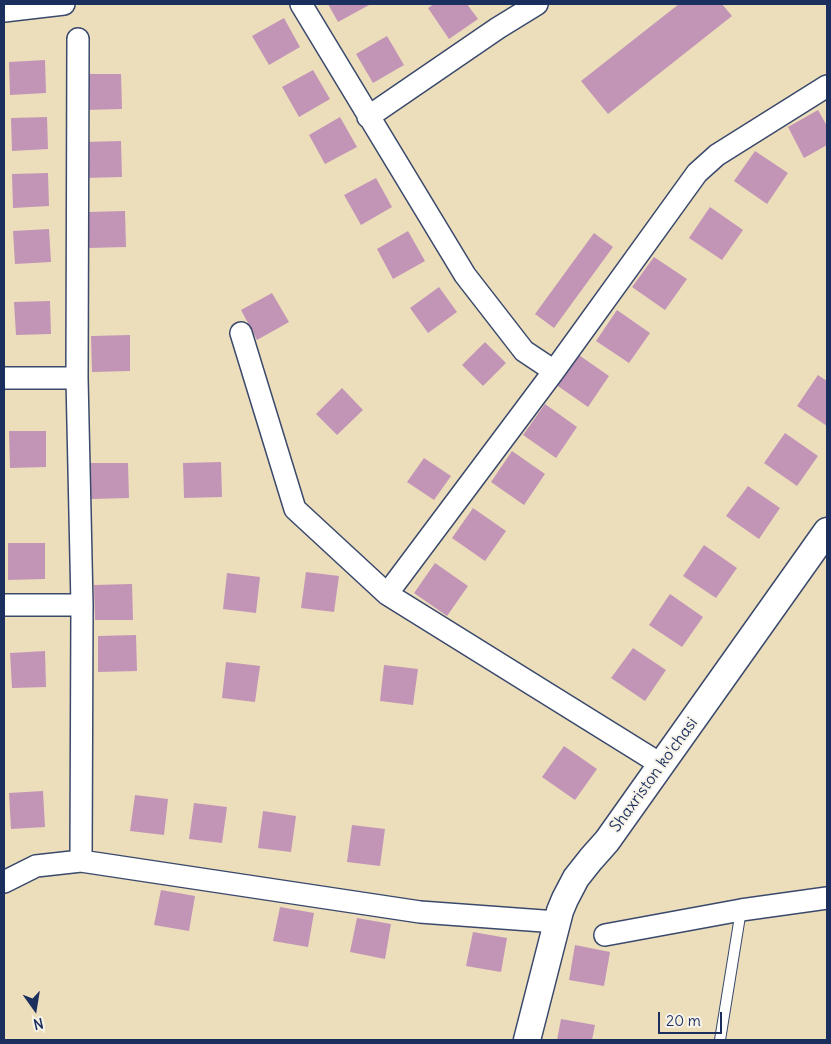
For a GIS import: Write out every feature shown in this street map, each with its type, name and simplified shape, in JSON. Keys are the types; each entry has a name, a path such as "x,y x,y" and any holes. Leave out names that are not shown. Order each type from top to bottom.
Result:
{"street":[{"path":"4,11 64,4"},
{"path":"301,4 465,275 524,350 554,371"},
{"path":"368,117 498,28 537,4"},
{"path":"78,39 77,378 82,605 81,861"},
{"path":"387,594 554,371 697,173 717,156 827,86"},
{"path":"241,333 295,509 387,594 662,765"},
{"path":"4,378 77,378"},
{"name":"Shaxriston ko'chasi","path":"527,1040 557,922 565,899 576,878 607,841 662,765 827,531"},
{"path":"4,605 82,605"},
{"path":"4,882 36,866 81,861 420,912 557,922"},
{"path":"605,935 741,910 827,898"}],"lane":[{"path":"720,1040 741,910"}],"building":[{"path":"328,4 371,4 338,22"},
{"path":"434,4 467,4 478,19 449,39 428,8"},
{"path":"679,4 722,4 732,16 608,114 581,81"},
{"path":"284,18 300,47 269,65 252,36"},
{"path":"387,36 404,65 373,83 356,54"},
{"path":"45,60 46,93 10,95 9,62"},
{"path":"313,70 330,99 299,117 282,87"},
{"path":"83,74 121,74 122,109 84,110"},
{"path":"818,110 827,126 827,145 804,158 788,127"},
{"path":"47,117 48,149 12,151 11,118"},
{"path":"340,117 357,147 325,164 309,135"},
{"path":"121,141 122,177 84,178 83,142"},
{"path":"755,151 788,173 767,204 734,181"},
{"path":"48,173 49,206 13,208 12,174"},
{"path":"376,178 392,207 361,225 344,195"},
{"path":"710,207 743,230 722,260 689,238"},
{"path":"125,211 126,247 88,248 87,212"},
{"path":"49,229 51,262 15,264 13,231"},
{"path":"408,231 425,261 393,279 377,249"},
{"path":"594,233 613,247 554,328 535,314"},
{"path":"654,257 687,279 665,310 632,287"},
{"path":"439,287 457,312 428,333 410,308"},
{"path":"272,293 289,322 257,340 241,310"},
{"path":"50,301 51,334 16,335 14,302"},
{"path":"617,310 650,333 629,363 596,341"},
{"path":"130,335 130,371 92,372 91,336"},
{"path":"485,342 506,363 483,386 462,365"},
{"path":"576,353 609,376 588,407 555,384"},
{"path":"818,375 827,381 827,426 797,406"},
{"path":"342,388 363,410 337,435 316,414"},
{"path":"545,404 577,427 556,458 523,435"},
{"path":"9,431 46,431 46,467 10,468"},
{"path":"785,433 818,456 797,486 764,463"},
{"path":"512,451 545,474 524,505 491,482"},
{"path":"424,458 451,476 434,500 407,482"},
{"path":"221,462 222,497 184,498 183,463"},
{"path":"90,463 128,463 129,498 91,499"},
{"path":"748,486 780,508 759,539 726,516"},
{"path":"473,508 506,531 485,561 452,538"},
{"path":"8,543 45,543 45,579 8,580"},
{"path":"704,545 737,568 716,598 683,576"},
{"path":"435,563 468,586 447,616 414,593"},
{"path":"306,572 339,576 334,612 301,608"},
{"path":"227,573 260,577 256,613 223,609"},
{"path":"132,584 133,620 95,620 94,585"},
{"path":"670,594 703,617 682,647 649,625"},
{"path":"136,635 137,671 98,672 98,636"},
{"path":"633,648 666,670 645,701 611,678"},
{"path":"45,651 46,687 12,688 10,653"},
{"path":"226,662 260,666 255,702 222,698"},
{"path":"384,665 418,669 413,705 380,701"},
{"path":"564,746 597,769 575,800 542,777"},
{"path":"43,791 45,827 11,829 9,793"},
{"path":"135,795 168,799 164,835 130,831"},
{"path":"194,803 227,807 222,843 189,839"},
{"path":"263,811 296,816 291,852 258,848"},
{"path":"352,825 385,829 380,866 347,862"},
{"path":"161,890 195,896 189,931 154,925"},
{"path":"280,907 314,913 308,947 273,941"},
{"path":"357,918 391,924 385,959 350,952"},
{"path":"473,932 507,938 501,972 466,966"},
{"path":"575,945 610,952 604,986 569,980"},
{"path":"561,1019 595,1025 592,1040 557,1040"}]}
